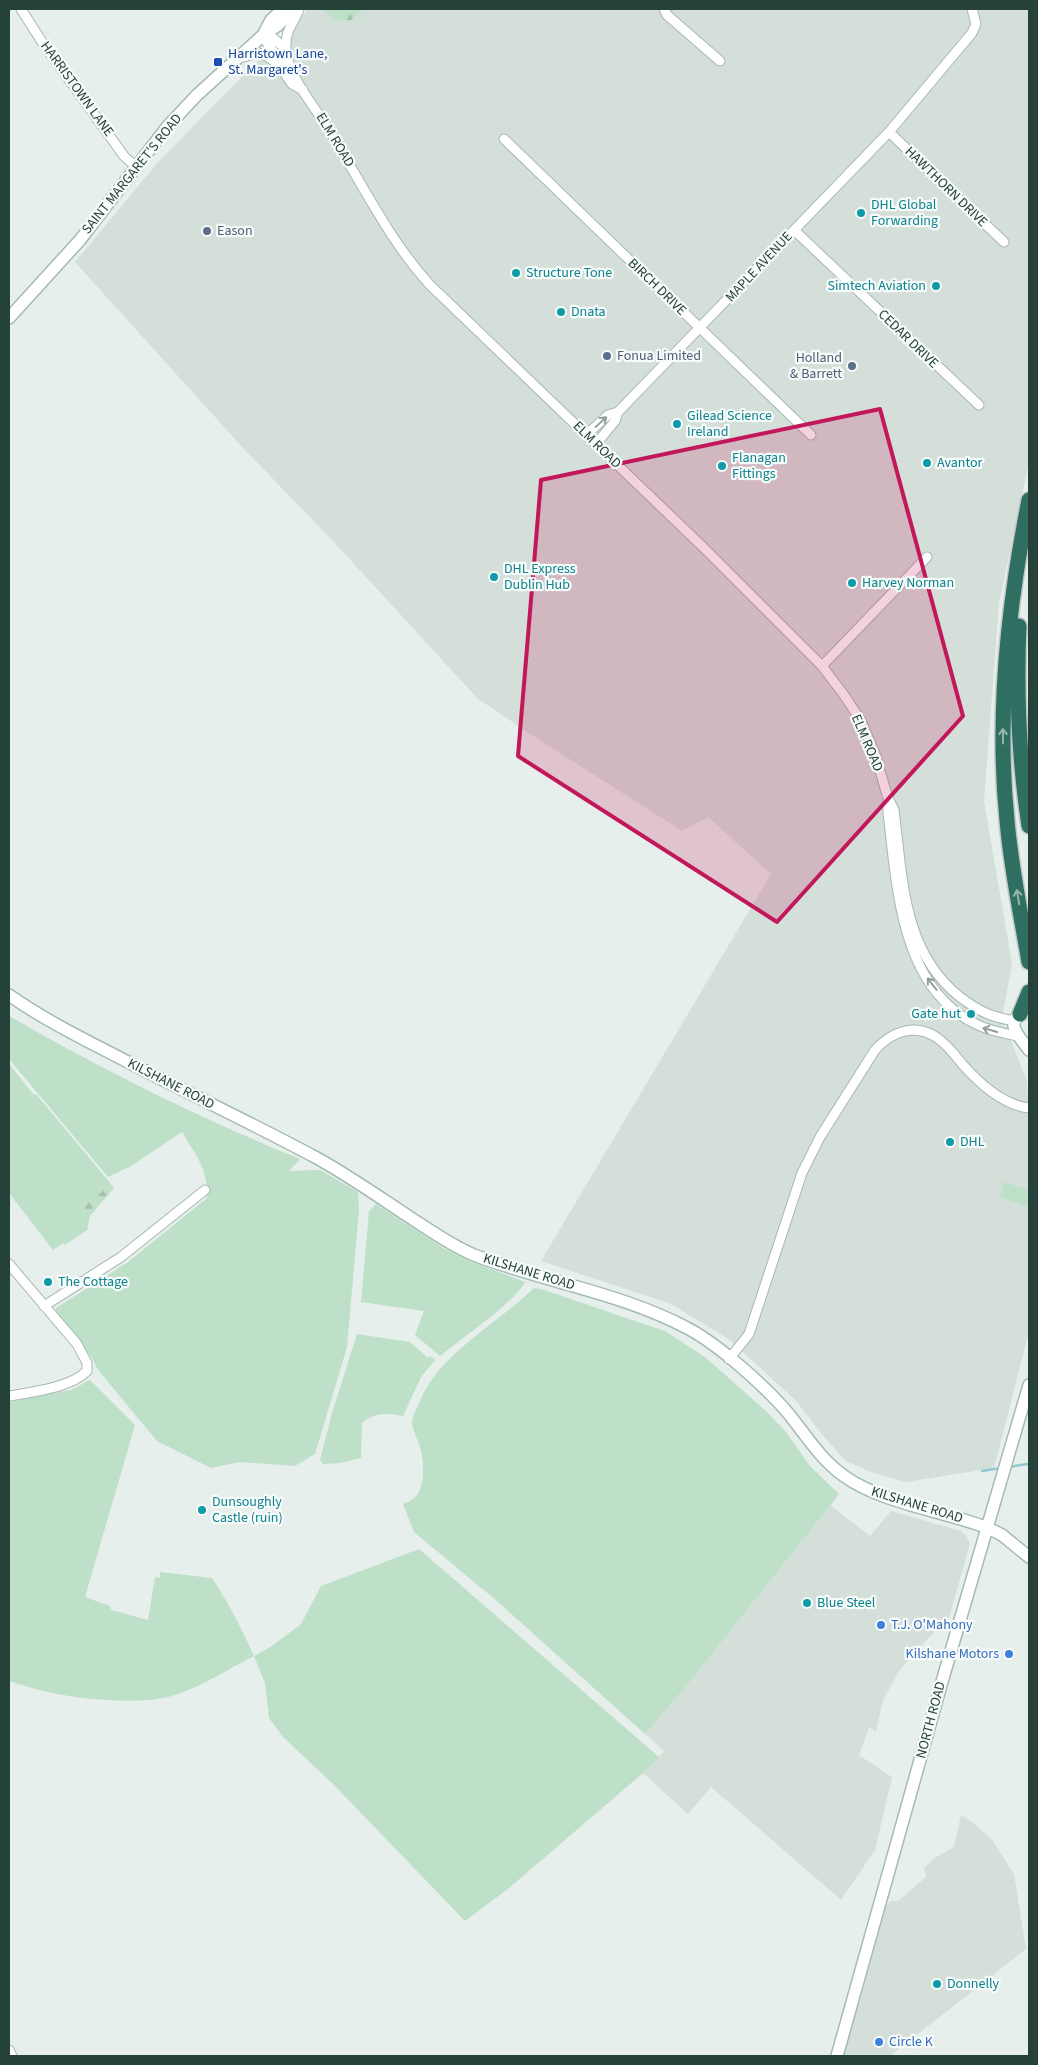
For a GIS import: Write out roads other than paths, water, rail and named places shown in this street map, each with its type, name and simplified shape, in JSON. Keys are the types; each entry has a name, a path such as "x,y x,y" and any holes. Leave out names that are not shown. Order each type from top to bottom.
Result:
{"highway":[{"path":"1029,500 1006,659 1003,739 1007,820 1029,962"},
{"path":"1029,538 1019,617 1018,712 1029,826"},
{"path":"1022,1015 1029,992"}],"street":[{"name":"HARRISTOWN LANE","path":"21,9 42,42 120,150 136,167"},
{"name":"SAINT MARGARET'S ROAD","path":"262,36 271,20 283,9"},
{"name":"SAINT MARGARET'S ROAD","path":"9,318 80,240 168,127 197,95 294,9"},
{"name":"ELM ROAD","path":"293,74 286,48 288,27 299,9"},
{"path":"664,9 667,15 720,61"},
{"name":"MAPLE AVENUE","path":"596,444 615,421 618,412 899,121 972,33 976,24 972,9"},
{"path":"262,36 273,38 286,48"},
{"name":"ELM ROAD","path":"262,36 283,66 293,74 304,90 395,241 420,274 822,666 861,721 875,754 888,798 894,810 910,924 921,951 936,974 953,991 978,1010 998,1018 1022,1015"},
{"name":"ELM ROAD","path":"239,58 258,54 267,56 278,64 292,84 304,90"},
{"name":"HAWTHORN DRIVE","path":"889,132 1004,242"},
{"name":"BIRCH DRIVE","path":"504,138 811,435"},
{"name":"CEDAR DRIVE","path":"794,230 979,405"},
{"name":"MAPLE AVENUE","path":"586,435 608,415 618,412"},
{"path":"822,666 926,557"},
{"name":"ELM ROAD","path":"888,798 888,813 899,903 913,954 926,977 944,1000 958,1013 986,1029 1025,1043"},
{"name":"KILSHANE ROAD","path":"9,995 62,1028 315,1157 448,1242 472,1254 533,1275 582,1288 666,1317 693,1331 771,1394 818,1453 846,1478 863,1488 881,1495 988,1528 1002,1535 1029,1557"},
{"path":"1022,1015 1014,1026 1025,1043"},
{"path":"729,1359 749,1334 810,1154 875,1050 884,1039 909,1030 924,1031 950,1049 968,1070 993,1092 1006,1101 1029,1108"},
{"path":"44,1306 121,1257 205,1190"},
{"path":"9,1264 84,1355 87,1363 87,1371 82,1376 68,1383 9,1396"},
{"name":"NORTH ROAD","path":"837,2056 941,1685 1029,1385"},
{"path":"9,2050 12,2056"}],"waterway":[{"path":"1009,1467 1027,1464"},
{"path":"982,1471 1001,1468"}],"place":[{"name":"Harristown Lane, St. Margaret's","path":"218,62"},
{"name":"DHL Global Forwarding","path":"861,213"},
{"name":"Eason","path":"207,231"},
{"name":"Structure Tone","path":"516,273"},
{"name":"Simtech Aviation","path":"936,286"},
{"name":"Dnata","path":"561,312"},
{"name":"Fonua Limited","path":"607,356"},
{"name":"Holland & Barrett","path":"852,366"},
{"name":"Gilead Science Ireland","path":"677,424"},
{"name":"Avantor","path":"927,463"},
{"name":"Flanagan Fittings","path":"722,466"},
{"name":"DHL Express Dublin Hub","path":"494,577"},
{"name":"Harvey Norman","path":"852,583"},
{"name":"Gate hut","path":"971,1014"},
{"name":"DHL","path":"950,1142"},
{"name":"The Cottage","path":"48,1282"},
{"name":"Dunsoughly Castle (ruin)","path":"202,1510"},
{"name":"Blue Steel","path":"807,1603"},
{"name":"T.J. O'Mahony","path":"881,1625"},
{"name":"Kilshane Motors","path":"1009,1654"},
{"name":"Donnelly","path":"937,1984"},
{"name":"Circle K","path":"879,2042"}]}
